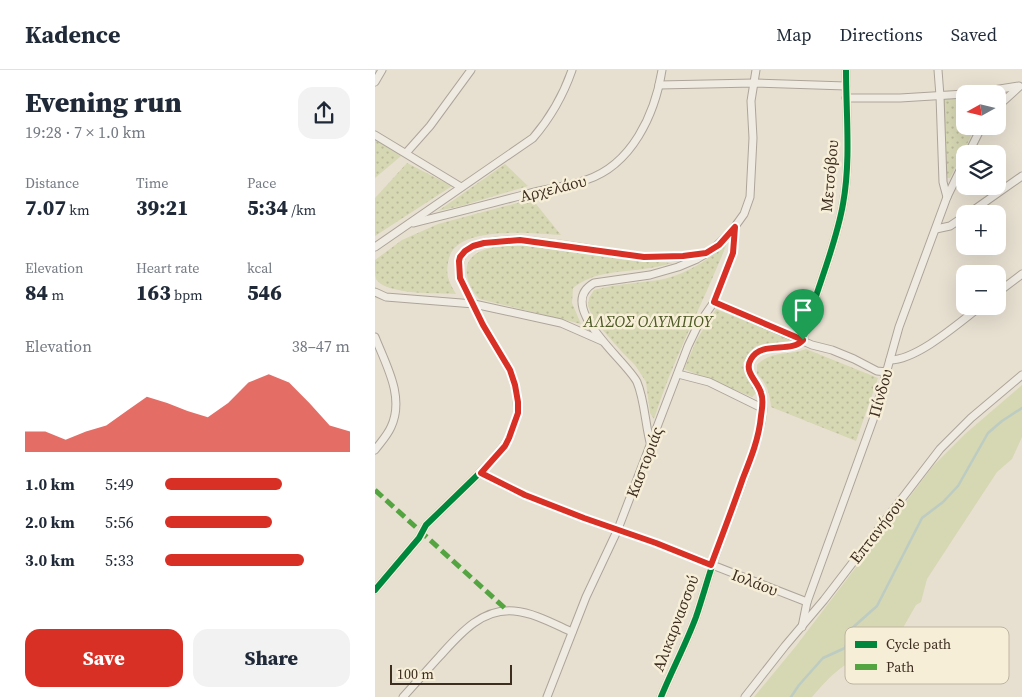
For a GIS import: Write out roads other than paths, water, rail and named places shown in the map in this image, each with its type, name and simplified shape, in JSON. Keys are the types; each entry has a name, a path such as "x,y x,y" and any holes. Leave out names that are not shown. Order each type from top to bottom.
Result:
{"street":[{"path":"375,82 382,70"},
{"path":"406,154 430,126 471,70"},
{"path":"375,247 533,138 560,100 572,70"},
{"name":"Αρχελάου","path":"413,222 496,203 596,176 615,164 631,148 649,115 662,70"},
{"name":"Καστοριάς","path":"603,341 589,321 582,306 582,296 590,285 650,275 690,262 719,245 744,214 751,198 753,138 751,101 756,70"},
{"name":"Μετσόβου","path":"803,340 838,226 843,202 847,145 846,70"},
{"path":"938,70 943,182 947,197"},
{"path":"659,85 754,83 846,86"},
{"path":"1006,88 1021,85"},
{"path":"1006,99 1021,85"},
{"path":"846,98 956,95"},
{"path":"375,135 461,187"},
{"path":"980,205 1022,176"},
{"name":"Πίνδου","path":"802,627 807,602 873,420 899,327 947,197 956,178"},
{"path":"935,230 956,222"},
{"name":"Καστοριάς","path":"547,697 586,597 618,529 694,333 714,302 733,253 735,227"},
{"path":"375,590 419,538 426,525 481,473 505,446 518,413 515,385 510,370 483,325 460,278 459,261 465,251 473,246 484,243 502,241 534,242 644,257 683,256 706,253"},
{"path":"1006,286 1022,274"},
{"path":"375,292 386,297 474,304 561,323 603,341 635,380 642,401 651,446"},
{"path":"714,302 812,345 832,350 854,359 877,372 887,372"},
{"path":"890,360 901,359 915,353 969,315"},
{"path":"375,337 393,384 397,402 390,430 375,450"},
{"name":"Αλικαρνασσού","path":"661,697 696,617 711,565 754,448 760,426 761,392 749,372 749,363 756,353 762,350 796,345 803,340"},
{"path":"678,374 709,382 762,408"},
{"name":"Επτανήσου","path":"745,697 802,627 940,449 971,418 1022,375"},
{"name":"Ιολάου","path":"481,473 525,495 807,602"},
{"path":"403,697 466,628 488,615 508,611 521,612 536,616 572,632"}],"waterway":[{"path":"853,627 877,606 922,518 943,502 958,486 988,433 1022,408"},
{"path":"791,697 823,658 845,648"}],"park label":[{"name":"ΑΛΣΟΣ ΟΛΥΜΠΟΥ","path":"648,321"}]}
